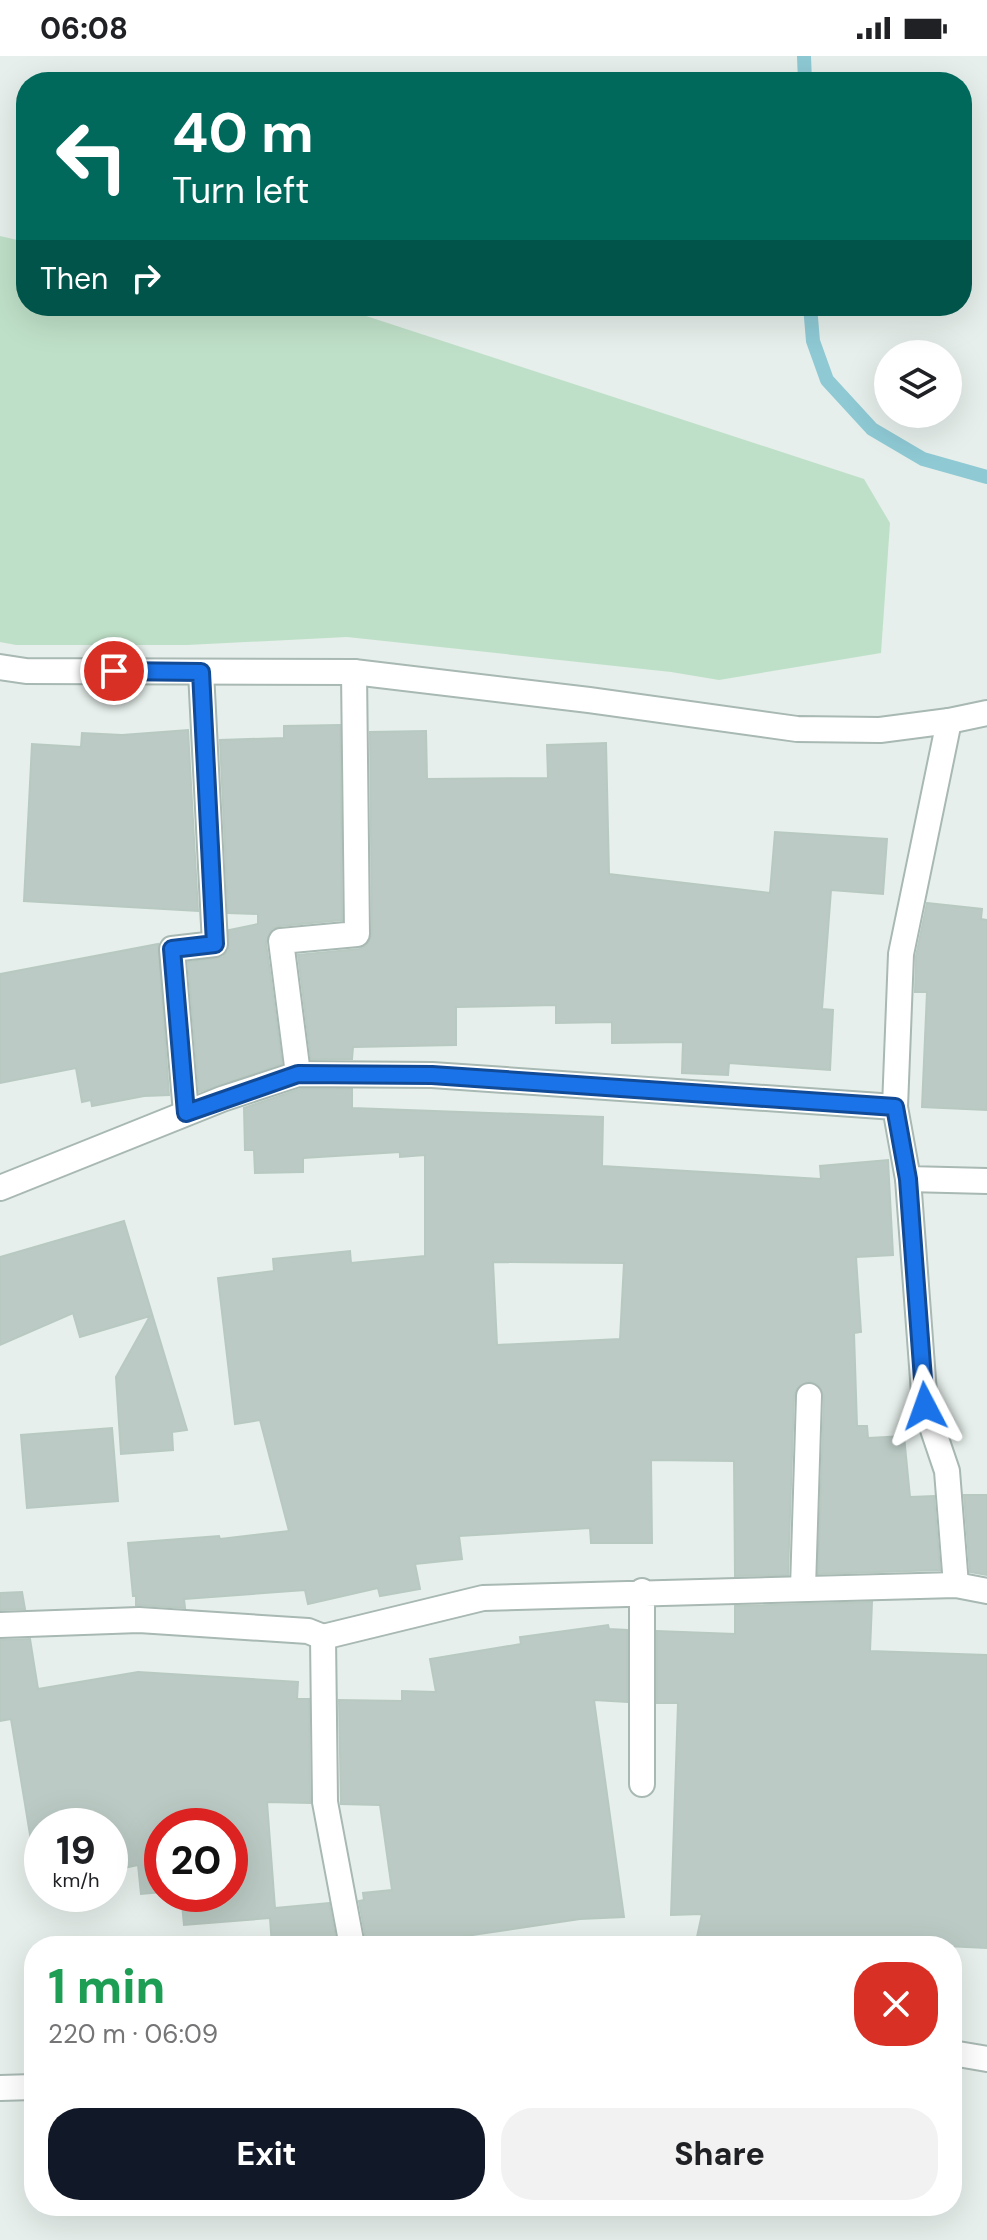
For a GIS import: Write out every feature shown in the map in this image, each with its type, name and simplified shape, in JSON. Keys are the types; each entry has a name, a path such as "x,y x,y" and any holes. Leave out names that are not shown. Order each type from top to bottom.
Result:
{"street":[{"path":"0,667 26,671 354,672 797,729 880,730 987,713"},
{"path":"186,1113 172,949 215,944 201,672"},
{"path":"298,1074 281,941 357,934 354,672"},
{"path":"949,721 901,954 895,1107 908,1179 925,1406 947,1471 956,1585"},
{"path":"0,1188 186,1113 298,1074 432,1075 895,1107"},
{"path":"908,1179 987,1181"},
{"path":"803,1588 809,1396"},
{"path":"0,1625 139,1620 308,1631 323,1637 483,1598 642,1591 956,1585 987,1591"},
{"path":"642,1591 642,1784"},
{"path":"323,1637 325,1802 350,1936"},
{"path":"962,2055 987,2059"},
{"path":"0,2088 24,2087"}],"green space":[{"path":"0,236 16,240 16,316 366,316 864,479 890,523 881,653 719,680 671,672 347,637 187,645 16,645 0,642"}],"building":[{"path":"340,725 342,920 272,929 266,943 282,1064 199,1092 188,962 223,957 229,950 229,930 258,924 258,914 228,913 220,740 284,738 284,726"},
{"path":"188,730 198,911 24,901 32,744 81,747 82,733 122,735"},
{"path":"426,731 427,779 548,778 547,745 606,743 609,874 770,893 775,832 887,839 883,894 831,890 822,1009 833,1010 830,1070 729,1063 728,1075 682,1073 683,1042 612,1043 612,1022 556,1023 556,1005 456,1007 456,1045 353,1047 352,1059 311,1059 298,955 359,949 366,946 372,935 370,732"},
{"path":"927,903 982,909 981,919 987,920 987,1110 922,1107 927,992 915,992 916,956"},
{"path":"158,944 169,1095 144,1096 92,1106 91,1100 82,1102 76,1068 0,1083 0,974"},
{"path":"300,1089 352,1089 352,1108 603,1117 602,1166 821,1179 820,1166 888,1160 893,1255 856,1257 861,1332 854,1333 857,1426 867,1426 868,1438 904,1436 910,1497 934,1496 940,1570 818,1574 824,1396 818,1384 809,1381 797,1388 794,1396 788,1575 735,1576 734,1461 651,1460 652,1543 591,1543 590,1528 459,1536 462,1559 415,1564 420,1589 380,1596 378,1588 308,1604 305,1590 184,1599 185,1608 136,1605 128,1543 219,1536 220,1539 289,1531 260,1420 235,1424 218,1278 274,1271 273,1259 350,1251 351,1263 425,1256 425,1155 400,1157 400,1152 303,1158 303,1172 255,1173 254,1150 245,1150 244,1108","holes":["493,1262 624,1263 620,1339 497,1345"]},
{"path":"124,1221 187,1430 172,1432 173,1450 121,1454 116,1377 150,1316 80,1337 73,1313 0,1345 0,1257"},
{"path":"112,1428 118,1501 27,1508 21,1435"},
{"path":"964,1495 987,1495 987,1575 970,1572"},
{"path":"22,1592 25,1609 0,1610 0,1593"},
{"path":"872,1602 870,1651 987,1655 987,1948 962,1947 962,1936 697,1936 702,1914 671,1915 678,1703 657,1703 657,1631 735,1634 735,1606"},
{"path":"608,1625 609,1629 627,1630 627,1702 594,1700 624,1917 580,1919 465,1936 365,1936 359,1901 364,1900 363,1893 392,1890 380,1805 341,1804 339,1700 402,1701 402,1691 436,1692 430,1659 521,1644 520,1637"},
{"path":"30,1639 38,1689 138,1672 298,1682 297,1699 309,1699 310,1803 267,1802 275,1908 329,1903 335,1936 271,1936 270,1918 184,1925 183,1912 248,1912 248,1808 144,1808 144,1894 141,1894 138,1865 128,1867 128,1808 26,1808 11,1719 0,1721 0,1640"}],"waterway":[{"path":"804,56 805,72"},
{"path":"811,316 813,341 827,380 872,429 923,459 987,477"}],"route":[{"path":"114,671 201,672 215,944 172,949 186,1113 298,1074 432,1075 895,1107 908,1179 925,1406"}]}
